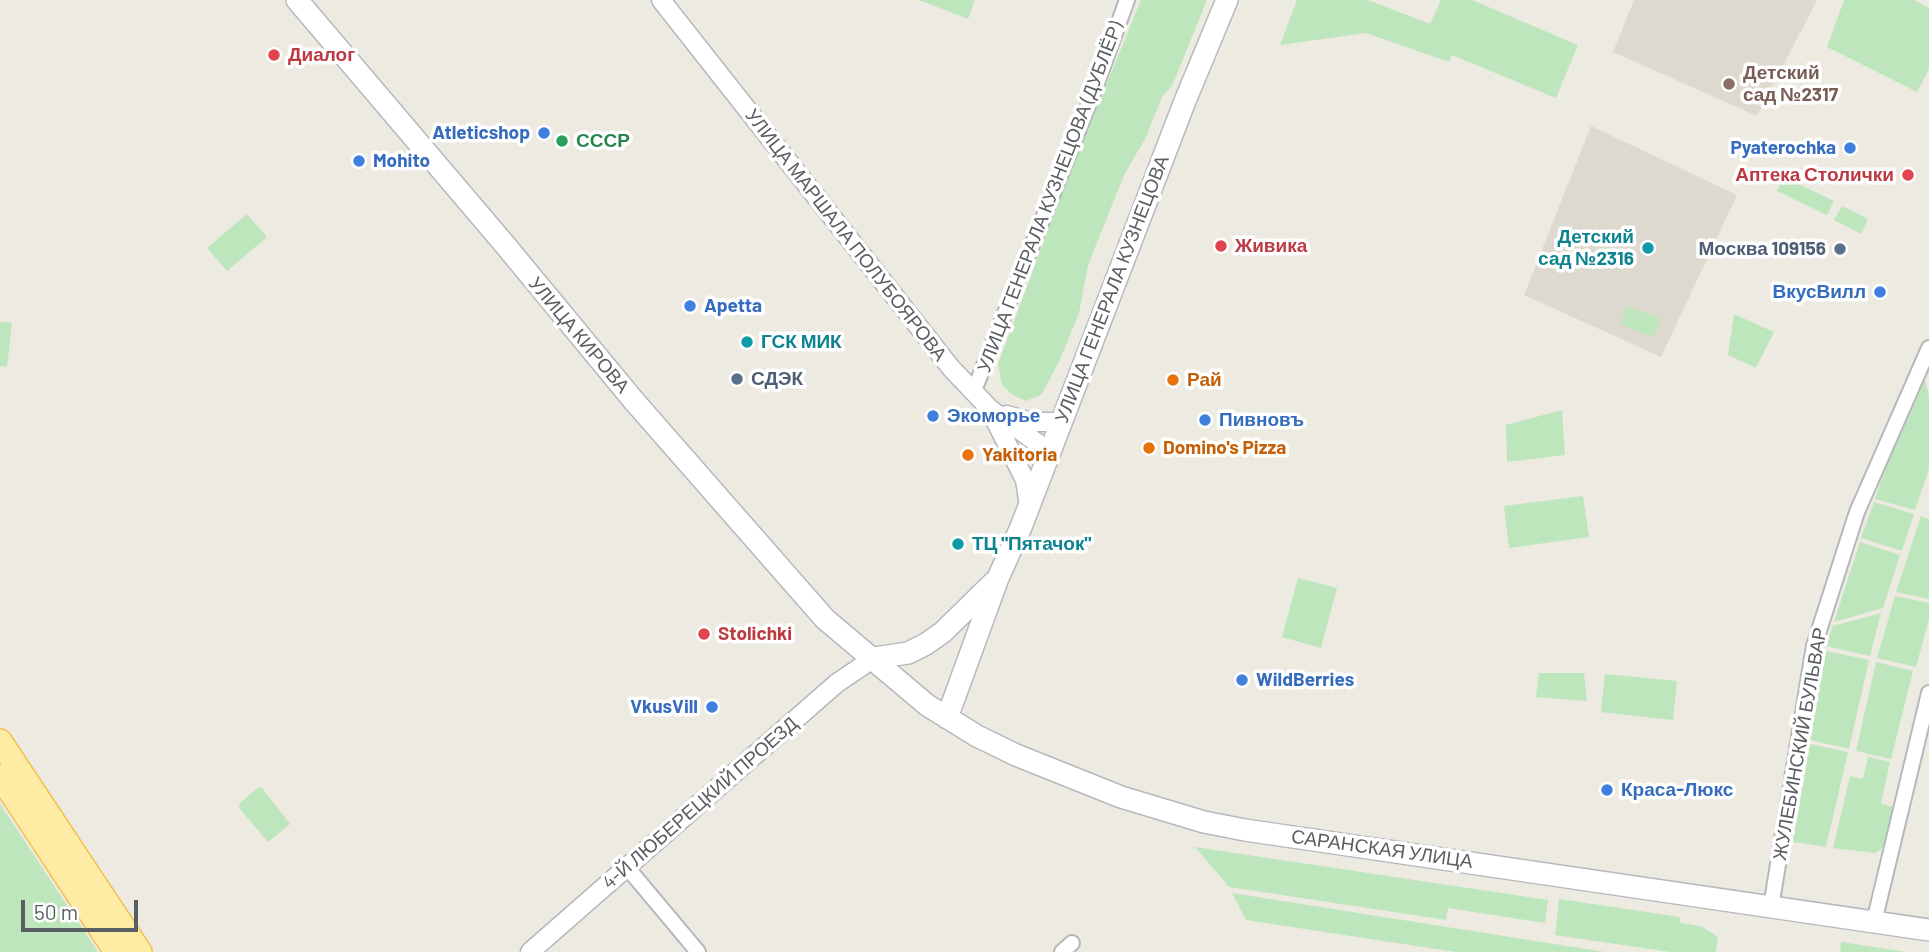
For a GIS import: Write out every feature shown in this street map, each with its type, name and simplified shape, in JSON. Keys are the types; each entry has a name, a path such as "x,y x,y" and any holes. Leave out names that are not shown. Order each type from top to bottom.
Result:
{"main road":[{"name":"УЛИЦА КИРОВА","path":"297,0 634,401 798,589 825,619 874,659"},
{"name":"УЛИЦА ГЕНЕРАЛА КУЗНЕЦОВА","path":"947,718 998,578 1050,453 1185,101 1227,0"},
{"name":"УЛИЦА ГЕНЕРАЛА КУЗНЕЦОВА","path":"874,659 908,653 943,632 998,578"},
{"name":"САРАНСКАЯ УЛИЦА","path":"874,659 927,705 977,736 1121,797 1204,822 1929,930"},
{"path":"0,741 140,952"},
{"path":"0,776 116,952"}],"street":[{"name":"УЛИЦА МАРШАЛА ПОЛУБОЯРОВА","path":"661,0 951,368 989,409 1050,453"},
{"name":"УЛИЦА ГЕНЕРАЛА КУЗНЕЦОВА (ДУБЛЁР)","path":"973,393 1097,83 1127,0"},
{"name":"ЖУЛЕБИНСКИЙ БУЛЬВАР","path":"1770,908 1814,646 1857,512 1929,348"},
{"path":"989,409 1032,422 1061,422"},
{"path":"989,409 1025,480 1029,506"},
{"name":"4-Й ЛЮБЕРЕЦКИЙ ПРОЕЗД","path":"530,952 626,866 697,808 836,683 874,659"},
{"path":"1874,922 1929,693"},
{"path":"626,866 698,952"}],"shaded area":[{"name":"Детский сад №2317","path":"1634,0 1817,0 1757,116 1613,52"},
{"path":"1591,126 1737,195 1661,357 1524,295"}],"green space":[{"path":"919,0 975,0 968,19"},
{"path":"1141,0 1207,0 1172,86 1163,95 1145,139 1124,175 1088,265 1079,313 1059,362 1041,395 1026,401 1013,395 1002,385 998,364 1063,190"},
{"path":"1297,0 1368,0 1430,24 1441,0 1472,0 1578,45 1556,98 1452,55 1449,62 1366,33 1280,45"},
{"path":"1844,0 1914,0 1929,8 1929,69 1917,92 1827,47"},
{"path":"1784,177 1834,201 1827,215 1777,191"},
{"path":"1842,206 1868,219 1861,234 1834,220"},
{"path":"247,214 267,237 227,271 207,248"},
{"path":"1627,306 1661,319 1653,337 1620,324"},
{"path":"1734,314 1774,332 1756,368 1728,355"},
{"path":"0,322 12,323 7,367 0,366"},
{"path":"1925,380 1929,396 1929,469 1915,510 1875,499 1887,464"},
{"path":"1562,410 1565,455 1507,462 1506,425"},
{"path":"1583,496 1589,537 1509,548 1504,506"},
{"path":"1874,502 1914,514 1902,551 1861,538"},
{"path":"1921,516 1929,519 1929,599 1896,592"},
{"path":"1860,542 1900,555 1883,608 1834,622"},
{"path":"1298,578 1337,588 1321,648 1282,637"},
{"path":"1895,596 1929,603 1929,619 1916,667 1877,658"},
{"path":"1881,613 1870,656 1826,646 1833,626"},
{"path":"1826,651 1869,660 1849,749 1810,740"},
{"path":"1876,662 1913,671 1891,759 1856,751"},
{"path":"1539,673 1584,673 1587,701 1536,697"},
{"path":"1605,674 1677,681 1673,720 1601,712"},
{"path":"1810,744 1848,752 1826,847 1793,842"},
{"path":"1868,757 1890,762 1881,804 1893,807 1884,847 1875,853 1833,848 1850,776 1863,779"},
{"path":"259,787 290,824 268,842 239,808 240,803"},
{"path":"0,804 98,952 0,952"},
{"path":"1195,847 1548,900 1545,923 1448,908 1446,920 1229,887"},
{"path":"1232,893 1605,952 1456,952 1246,920"},
{"path":"1559,899 1680,917 1680,923 1701,926 1718,937 1716,952 1670,952 1555,935"},
{"path":"1841,942 1907,952 1840,952"}],"place":[{"name":"Диалог","path":"274,55"},
{"name":"Детский сад №2317","path":"1729,84"},
{"name":"Atleticshop","path":"544,133"},
{"name":"СССР","path":"562,141"},
{"name":"Pyaterochka","path":"1850,148"},
{"name":"Mohito","path":"359,161"},
{"name":"Аптека Столички","path":"1908,175"},
{"name":"Живика","path":"1221,246"},
{"name":"Детский сад №2316","path":"1648,248"},
{"name":"Москва 109156","path":"1840,249"},
{"name":"ВкусВилл","path":"1880,292"},
{"name":"Apetta","path":"690,306"},
{"name":"ГСК МИК","path":"747,342"},
{"name":"СДЭК","path":"737,379"},
{"name":"Рай","path":"1173,380"},
{"name":"Экоморье","path":"933,416"},
{"name":"Пивновъ","path":"1205,420"},
{"name":"Domino's Pizza","path":"1149,448"},
{"name":"Yakitoria","path":"968,455"},
{"name":"ТЦ \"Пятачок\"","path":"958,544"},
{"name":"Stolichki","path":"704,634"},
{"name":"WildBerries","path":"1242,680"},
{"name":"VkusVill","path":"712,707"},
{"name":"Краса-Люкс","path":"1607,790"}]}
